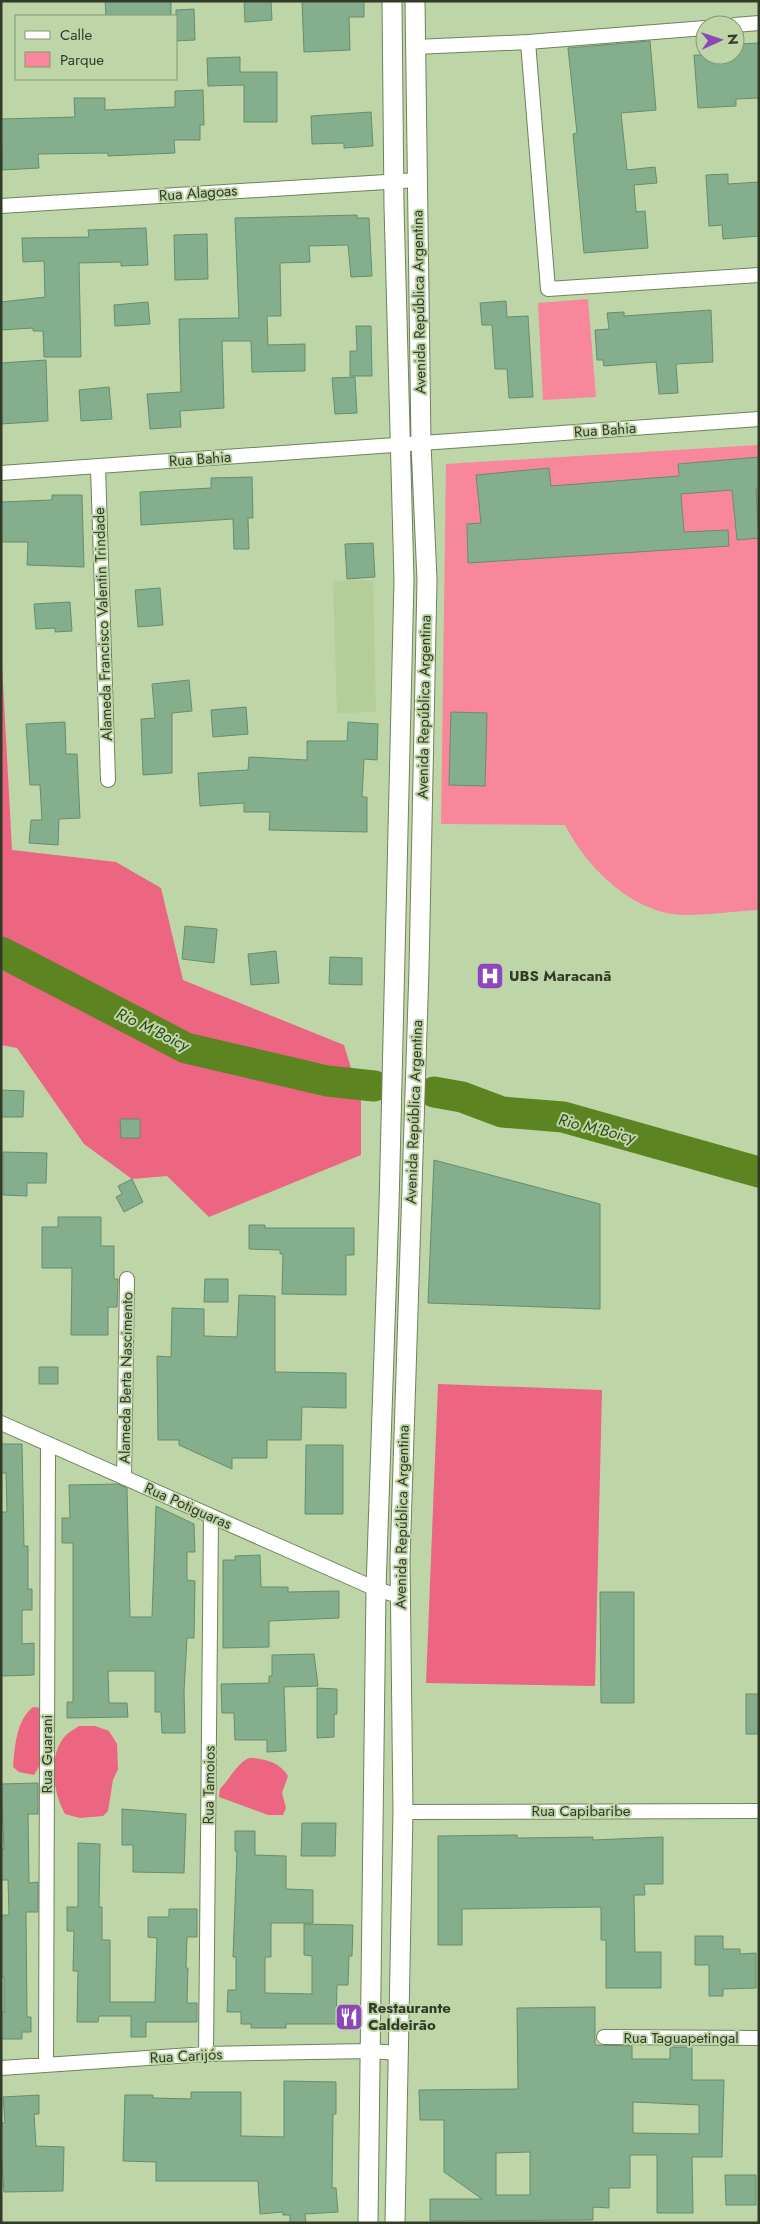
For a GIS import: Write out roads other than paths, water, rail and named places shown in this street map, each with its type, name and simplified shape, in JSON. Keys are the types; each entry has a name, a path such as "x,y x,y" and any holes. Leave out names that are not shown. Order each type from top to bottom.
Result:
{"main road":[{"name":"Avenida República Argentina","path":"368,2223 376,1588 400,811 404,580 394,181 392,1"},
{"name":"Avenida República Argentina","path":"395,2223 402,1812 399,1596 420,959 426,580 421,444 415,1"},
{"path":"375,1760 389,1801 402,1812"},
{"path":"369,2193 375,2223"}],"street":[{"path":"745,24 759,23"},
{"path":"415,47 528,42 695,29"},
{"path":"528,42 548,289 759,275"},
{"name":"Rua Alagoas","path":"1,206 418,180"},
{"name":"Rua Bahia","path":"1,473 759,419"},
{"name":"Alameda Francisco Valentin Trindade","path":"98,467 108,780"},
{"name":"Alameda Berta Nascimento","path":"124,1478 127,1279"},
{"name":"Rua Potiguaras","path":"1,1423 212,1517 376,1588 399,1596"},
{"name":"Rua Guarani","path":"46,2064 48,1444"},
{"name":"Rua Tamoios","path":"206,2054 212,1517"},
{"name":"Rua Capibaribe","path":"402,1812 759,1811"},
{"name":"Rua Taguapetingal","path":"604,2038 759,2038"},
{"name":"Rua Carijós","path":"1,2068 206,2054 370,2051 398,2053"}],"waterway":[{"name":"Rio M'Boicy","path":"1,952 186,1048 327,1081 374,1086"},
{"name":"Rio M'Boicy","path":"434,1092 462,1097 502,1112 563,1117 759,1172"}],"place":[{"name":"UBS Maracanã","path":"490,976"},
{"name":"Restaurante Caldeirão","path":"349,2017"}]}
